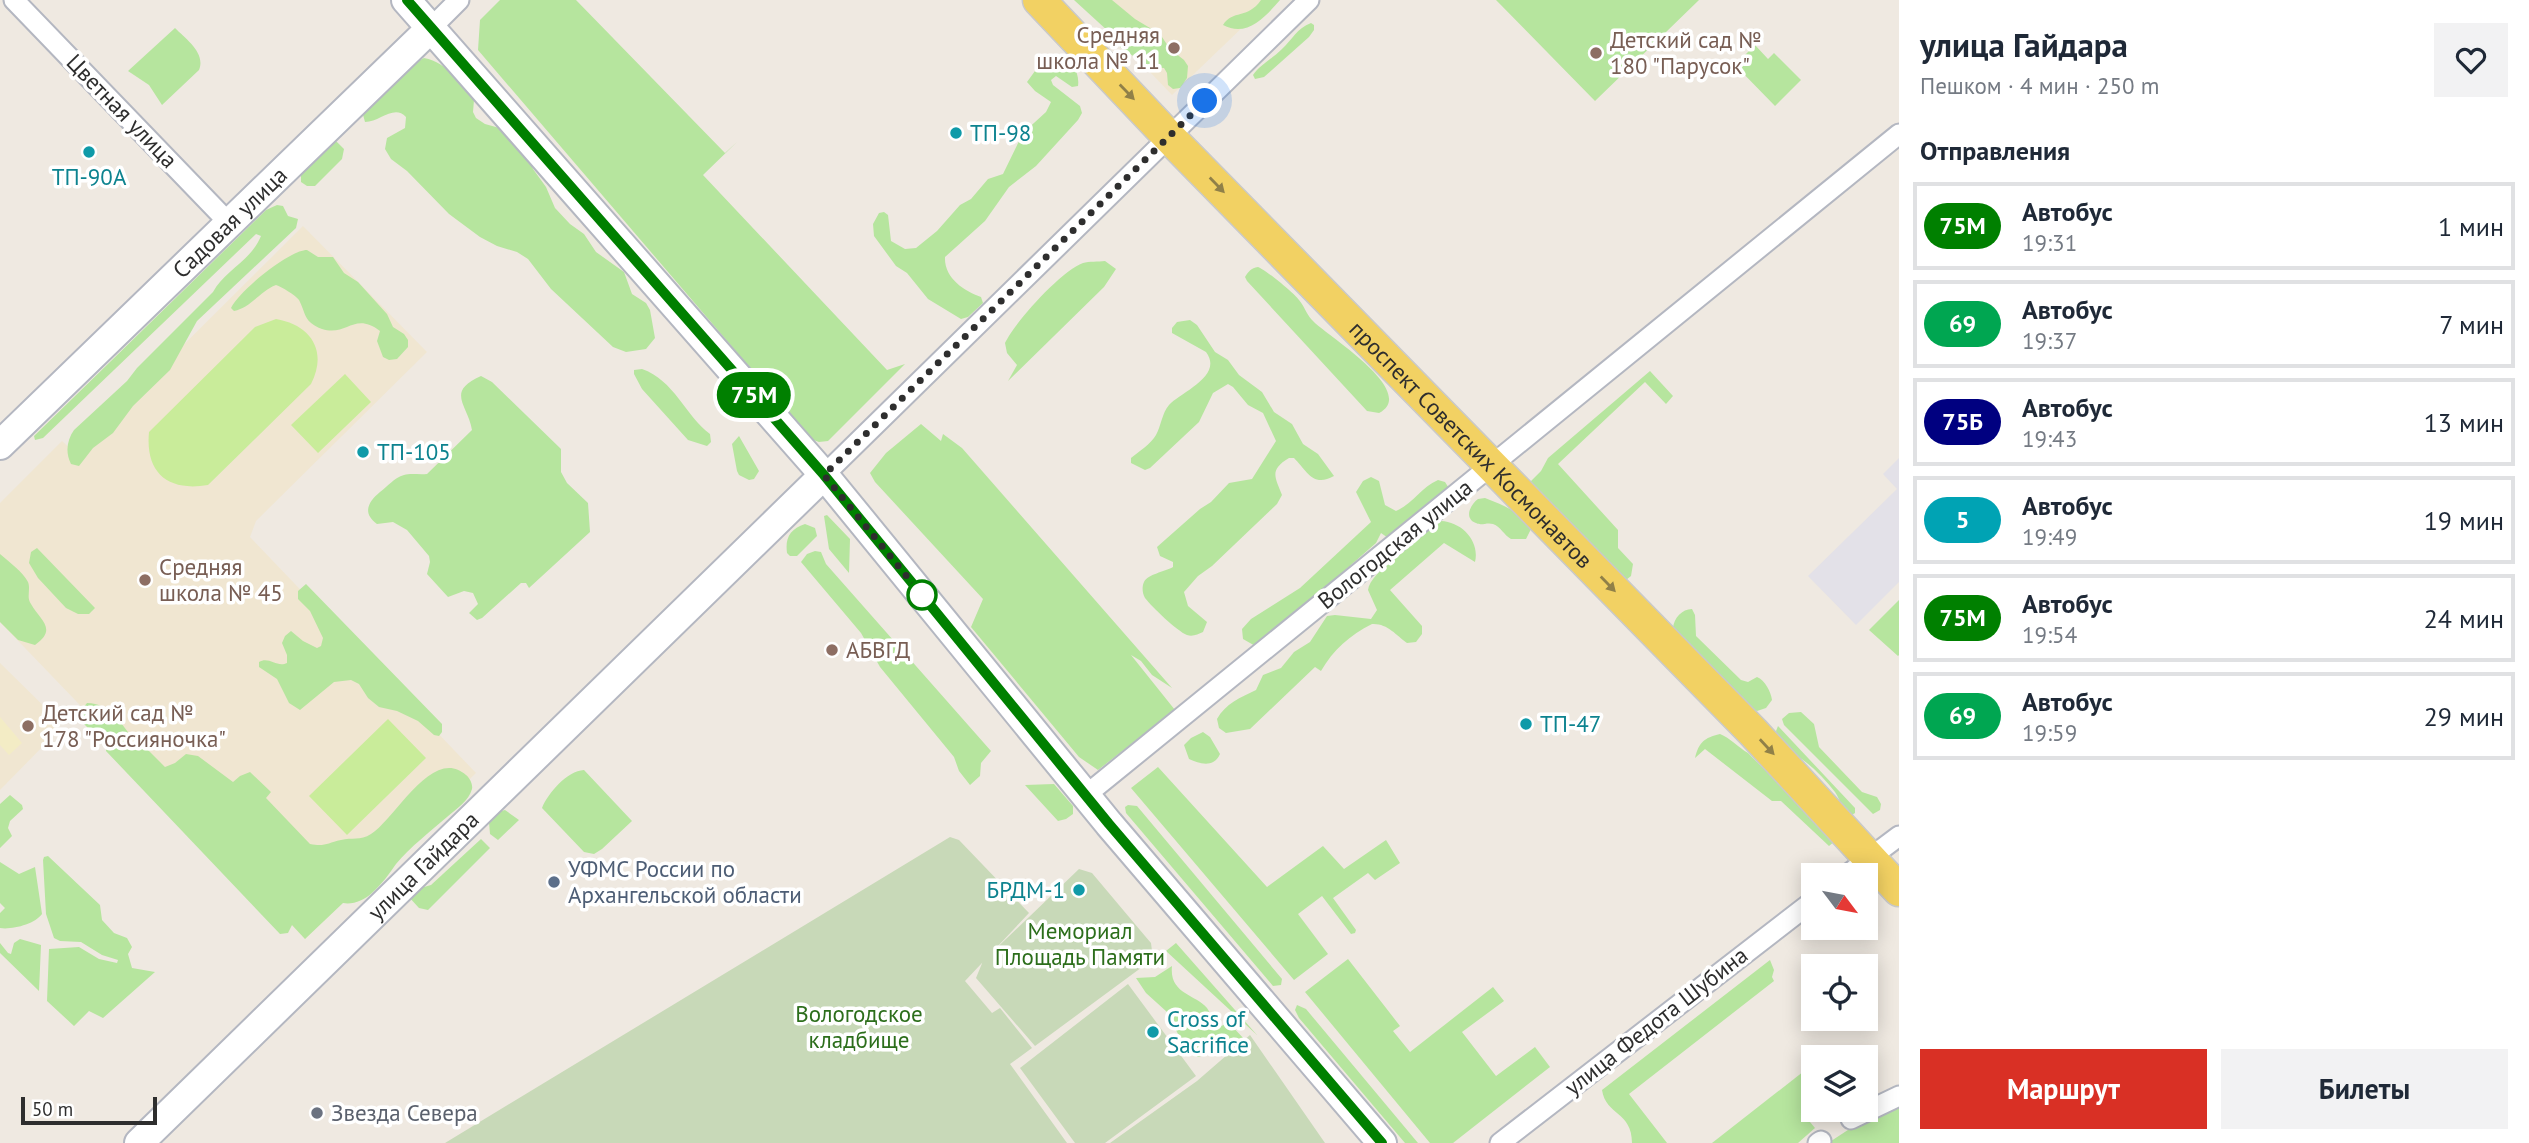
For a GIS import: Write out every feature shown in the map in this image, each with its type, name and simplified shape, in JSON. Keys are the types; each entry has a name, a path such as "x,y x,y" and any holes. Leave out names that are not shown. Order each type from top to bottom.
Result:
{"main road":[{"name":"проспект Советских Космонавтов","path":"1039,0 1169,137 1753,732 1855,863"},
{"name":"проспект Советских Космонавтов","path":"1878,878 1899,890"}],"street":[{"name":"Цветная улица","path":"14,0 229,223"},
{"path":"407,0 824,475 1086,796 1382,1143"},
{"name":"Садовая улица","path":"0,445 459,0"},
{"name":"улица Гайдара","path":"139,1143 1309,0"},
{"name":"Вологодская улица","path":"1086,796 1899,134"},
{"path":"1863,863 1899,836"},
{"name":"улица Федота Шубина","path":"1500,1143 1801,910"},
{"path":"1878,1106 1899,1096"}],"shaded area":[{"name":"Средняя школа № 11","path":"1081,0 1271,0 1172,95"},
{"name":"Средняя школа № 45","path":"303,226 427,352 256,521 250,537 476,773 305,939 0,622 0,503 62,441 75,453"},
{"path":"1899,458 1899,582 1856,625 1808,576 1897,489 1883,474"},
{"name":"Детский сад № 178 \"Россияночка\"","path":"0,663 57,719 55,734 0,790"}],"green space":[{"path":"500,0 576,0 725,153 737,142 703,175 887,370 905,364 828,441 811,439 478,50 480,20"},
{"path":"1074,0 1112,0 1135,19 1160,34 1170,49 1188,66 1187,78 1180,88 1173,89 1168,85 1164,68 1150,67 1121,48 1109,32"},
{"path":"1261,0 1280,0 1255,24 1240,29 1223,25 1231,17 1251,10"},
{"name":"Детский сад № 180 \"Парусок\"","path":"1496,0 1699,0 1595,101"},
{"path":"1311,23 1314,30 1309,37 1264,77 1255,79 1253,75 1260,68 1298,31"},
{"path":"175,28 197,52 200,58 199,70 162,105 149,85 128,71"},
{"path":"1755,45 1768,59 1774,53 1801,80 1775,106 1735,65"},
{"path":"1058,54 1074,67 1078,86 1072,87 1056,76 1051,80 1053,85 1080,106 1082,113 1036,166 1009,187 985,221 945,257 951,277 968,291 981,297 983,303 968,317 961,319 928,299 907,273 896,266 874,236 873,224 879,213 884,212 888,215 891,241 905,249 916,248 937,231 960,205 971,199 988,179 1003,174 1023,133 1046,112 1051,102 1027,82 1043,60"},
{"path":"424,58 440,64 474,100 473,112 476,118 485,124 503,129 529,158 555,208 584,234 596,252 624,272 632,294 646,303 650,310 655,338 646,349 626,352 613,347 551,289 528,259 480,237 449,214 407,171 391,159 385,149 387,138 405,128 406,117 397,112 365,122 362,111 411,65"},
{"path":"335,140 344,149 342,159 315,186 307,186 301,182 301,172"},
{"path":"277,205 283,206 288,216 298,219 296,228 197,321 170,370 133,406 113,433 93,448 79,466 71,464 68,446 74,430 127,381 213,292 224,277 257,245 261,236 256,234 43,438 35,440 34,436 266,210"},
{"path":"307,250 318,257 333,257 344,273 358,282 387,314 393,327 404,334 408,347 397,359 389,360 383,357 377,341 380,331 363,323 338,330 322,329 308,320 297,298 276,285 245,307 234,311 231,308 265,273 289,257"},
{"path":"1105,261 1116,269 1104,287 1008,381 1017,365 1007,353 1005,343 1018,323 1051,286 1074,268 1085,262"},
{"path":"1258,267 1292,292 1314,322 1351,351 1380,379 1388,392 1388,404 1379,413 1367,411 1247,281 1247,273"},
{"path":"276,319 299,327 313,341 318,361 311,384 208,485 181,485 162,476 151,459 149,432 255,327"},
{"path":"1190,320 1197,325 1215,352 1228,360 1239,375 1262,392 1274,412 1292,424 1303,444 1318,454 1334,476 1316,479 1294,458 1289,458 1278,466 1275,474 1282,495 1277,504 1184,592 1188,606 1207,622 1203,632 1191,636 1171,624 1144,596 1146,579 1173,567 1173,562 1160,556 1157,547 1211,502 1229,483 1252,479 1276,441 1263,413 1248,405 1228,384 1213,393 1199,422 1150,468 1145,470 1131,463 1131,458 1156,435 1169,405 1199,383 1210,369 1206,352 1172,333 1177,322"},
{"path":"642,369 663,381 710,434 711,442 707,446 688,440 642,389 634,370"},
{"path":"1650,371 1673,396 1666,404 1645,382 1558,464 1618,530 1618,548 1633,564 1631,576 1626,580 1530,482 1541,471 1548,458"},
{"path":"345,374 371,402 318,453 291,425"},
{"path":"481,376 492,382 561,449 561,472 567,483 588,503 590,532 529,588 526,583 521,583 477,620 469,613 478,604 473,593 464,591 448,597 427,574 429,556 407,530 393,522 377,524 369,516 368,508 380,492 400,476 427,474 472,430 461,394 470,382"},
{"path":"921,424 941,441 943,434 962,448 1172,688 1152,675 1141,661 1131,655 1175,710 1098,770 1079,757 971,627 983,599 875,482 870,473 886,453"},
{"path":"739,436 759,471 754,479 749,480 737,471 732,444"},
{"path":"1371,477 1379,481 1385,505 1396,511 1438,480 1445,482 1450,490 1391,540 1381,533 1376,543 1257,647 1243,639 1242,629 1251,619 1300,588 1371,522 1356,492 1363,481"},
{"path":"1485,498 1527,521 1532,527 1526,539 1511,539 1493,524 1472,521 1469,515 1471,507 1478,499"},
{"path":"827,515 850,539 849,573 829,549 824,516"},
{"path":"1441,521 1456,525 1468,534 1475,547 1475,562 1444,543 1390,590 1422,626 1422,634 1416,642 1407,643 1387,627 1372,624 1343,644 1321,671 1315,667 1250,729 1226,733 1219,728 1217,719 1224,709 1256,690 1263,675 1281,668 1294,652 1310,642 1327,616 1371,619 1377,610 1368,590 1377,574 1434,524"},
{"path":"805,524 815,528 817,536 797,556 790,556 787,553 788,539 796,529"},
{"path":"37,548 95,608 89,614 78,614 66,608 38,578 29,563 31,552"},
{"path":"821,552 826,564 991,751 981,763 980,776 970,785 959,771 954,757 880,667 861,633 801,562 807,554"},
{"path":"0,554 26,578 30,601 45,624 45,634 35,645 18,640 0,622"},
{"path":"306,584 442,724 439,736 418,721 397,711 379,707 368,698 359,684 351,680 334,682 300,710 289,703 277,679 259,667 259,662 266,660 287,663 282,643 291,631 317,648 321,646 323,638 310,611 298,599 298,591"},
{"path":"1899,600 1899,655 1898,656 1869,630"},
{"path":"1692,609 1696,636 1741,680 1748,682 1757,677 1765,683 1772,700 1766,708 1757,711 1745,705 1673,628 1679,615"},
{"path":"87,703 108,710 133,739 94,734 78,718"},
{"path":"1801,712 1814,724 1819,747 1862,792 1877,797 1881,804 1880,810 1873,814 1784,725 1782,719 1789,713"},
{"path":"388,719 426,758 347,835 309,796"},
{"path":"1778,726 1855,808 1855,813 1852,815 1846,810 1835,792 1811,766 1782,747 1776,731"},
{"path":"1203,732 1210,737 1220,754 1210,763 1189,759 1184,745"},
{"path":"1720,734 1748,753 1835,841 1829,846 1781,801 1772,801 1705,749 1695,758 1703,742"},
{"path":"113,739 128,742 135,749 146,748 165,767 186,754 198,756 233,782 250,772 271,792 266,798 310,844 315,845 371,834 415,788 441,769 453,768 466,775 472,789 465,801 408,851 372,893 358,901 343,903 305,939 292,925 288,933 280,934 106,751 106,742"},
{"path":"1158,767 1267,887 1323,846 1344,869 1386,840 1400,863 1375,880 1368,873 1333,898 1356,930 1355,933 1351,934 1322,896 1298,914 1328,954 1294,980 1131,788"},
{"path":"584,770 632,821 594,854 584,852 542,808 559,784 571,774"},
{"path":"1054,784 1073,806 1073,814 1058,821 1025,785"},
{"path":"10,795 23,809 10,821 8,828 12,836 0,848 0,804"},
{"path":"1137,806 1282,979 1281,985 1273,986 1126,813 1125,807"},
{"path":"505,810 519,820 498,840 490,834 489,822 497,812"},
{"name":"Вологодское кладбище","path":"950,837 959,840 1029,913 965,981 992,1013 1000,1008 1032,1048 1010,1064 1067,1143 445,1143"},
{"path":"481,839 490,848 428,910 419,908 408,896 410,891 431,885"},
{"path":"48,856 100,905 102,920 114,933 127,938 132,947 128,954 132,968 155,972 103,1018 89,1011 74,1026 47,1001 49,949 79,947 99,959 117,963 118,960 102,955 81,942 54,938 46,914 43,860"},
{"path":"0,862 19,874 35,867 42,914 39,918 17,927 0,928 0,913 5,908 0,903"},
{"name":"Мемориал Площадь Памяти","path":"1079,869 1092,873 1151,943 1153,959 1035,1046 976,978 983,961"},
{"path":"20,939 41,945 39,991 0,953 0,943 11,954 14,943"},
{"path":"1176,943 1257,1035 1166,951"},
{"path":"1348,959 1400,1026 1393,1031 1410,1052 1493,987 1504,1001 1462,1032 1496,1076 1535,1047 1550,1067 1453,1143 1430,1143 1305,992"},
{"path":"1770,960 1774,981 1629,1094 1667,1143 1632,1143 1628,1125 1608,1105 1602,1090"},
{"path":"1172,966 1172,975 1179,988 1202,1003 1218,1024 1221,1026 1229,1023 1246,1041 1198,1057 1186,1050 1167,1012 1146,993 1136,978 1155,977"},
{"path":"1128,984 1196,1076 1105,1143 1075,1143 1020,1068"},
{"path":"1297,1005 1306,1009 1418,1143 1405,1143 1299,1018 1295,1010"},
{"path":"1250,1035 1325,1143 1110,1143 1197,1081"},
{"path":"1801,1073 1801,1122 1810,1122 1815,1128 1798,1143 1712,1143"},
{"path":"1899,1107 1899,1143 1828,1143 1865,1122 1878,1122 1878,1116"}],"sand":[{"path":"0,717 22,743 9,755 0,745"}],"bus line":[{"name":"75М","path":"407,0 824,475 1109,824 1382,1143"}],"place":[{"name":"Средняя школа № 11","path":"1174,48"},
{"name":"Детский сад № 180 \"Парусок\"","path":"1596,53"},
{"name":"ТП-98","path":"956,133"},
{"name":"ТП-90А","path":"89,152"},
{"name":"ТП-105","path":"363,452"},
{"name":"Средняя школа № 45","path":"145,580"},
{"name":"АБВГД","path":"832,650"},
{"name":"ТП-47","path":"1526,724"},
{"name":"Детский сад № 178 \"Россияночка\"","path":"28,726"},
{"name":"УФМС России по Архангельской области","path":"554,882"},
{"name":"БРДМ-1","path":"1079,890"},
{"name":"Cross of Sacrifice","path":"1153,1032"},
{"name":"Звезда Севера","path":"317,1113"}],"route":[{"path":"922,595 824,475 1205,101"}]}
